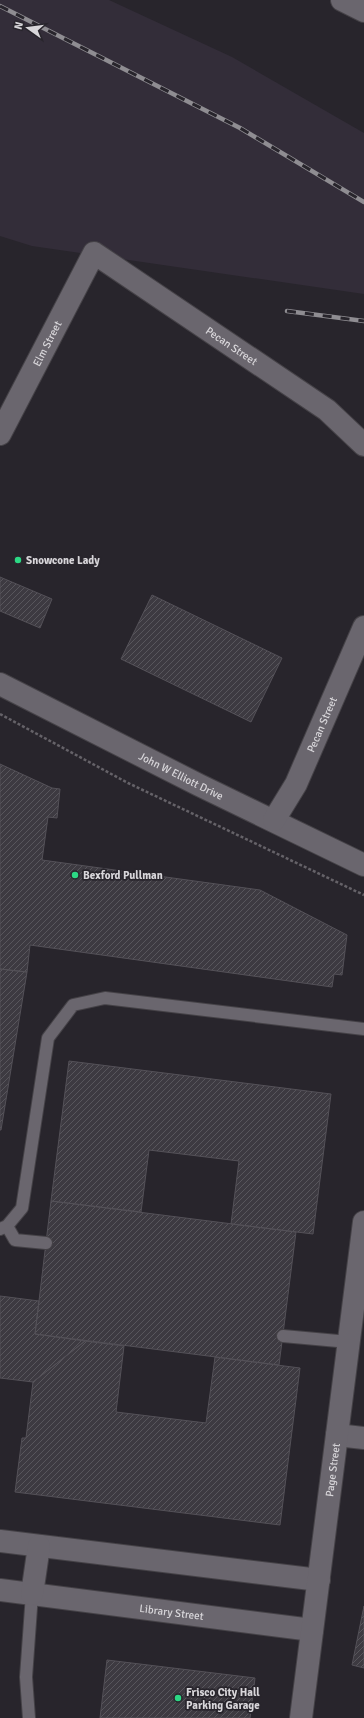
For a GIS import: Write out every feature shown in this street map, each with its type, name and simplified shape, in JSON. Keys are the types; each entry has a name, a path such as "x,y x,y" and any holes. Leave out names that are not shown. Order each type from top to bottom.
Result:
{"street":[{"name":"Elm Street","path":"0,434 94,253"},
{"name":"Pecan Street","path":"94,253 327,410 364,445"},
{"name":"Pecan Street","path":"274,820 296,784 364,626"},
{"name":"John W Elliott Drive","path":"0,684 199,785 274,820 364,865"},
{"name":"Page Street","path":"301,1718 364,1222"},
{"path":"337,1435 364,1438"},
{"path":"0,1541 319,1580"},
{"path":"32,1594 39,1546"},
{"name":"Library Street","path":"0,1590 312,1630"}],"lane":[{"path":"46,1242 14,1240 4,1227 22,1208 48,1038 73,1006 105,998 364,1029"},
{"path":"283,1336 349,1342"},
{"path":"29,1718 26,1677 32,1594"}],"path":[{"path":"0,714 128,783 364,895"}],"shaded area":[{"path":"0,0 109,0 232,57 364,133 364,294 32,246 0,236"}],"building":[{"path":"0,577 52,599 40,628 0,611"},
{"path":"152,595 282,658 251,722 121,659"},
{"name":"Bexford Pullman","path":"0,764 52,788 60,789 57,818 48,817 42,860 260,890 347,935 342,975 334,974 332,987 30,945 27,972 0,969"},
{"path":"0,969 27,972 1,1130 0,1130"},
{"path":"69,1061 331,1094 313,1234 231,1224 239,1161 149,1150 141,1212 51,1201"},
{"path":"51,1201 296,1232 279,1365 35,1334"},
{"path":"0,1296 39,1301 35,1334 85,1341 33,1382 0,1378"},
{"path":"85,1341 124,1346 116,1412 206,1423 215,1357 300,1368 280,1525 15,1492 22,1438 26,1438 33,1382"},
{"path":"364,1606 364,1668 352,1665"},
{"name":"Frisco City Hall Parking Garage","path":"107,1660 255,1678 250,1718 100,1718"}],"railway":[{"path":"0,6 240,128 364,202"},
{"path":"287,311 364,321"}],"place":[{"name":"Snowcone Lady","path":"18,560"},
{"name":"Bexford Pullman","path":"75,875"},
{"name":"Frisco City Hall Parking Garage","path":"178,1698"}]}
